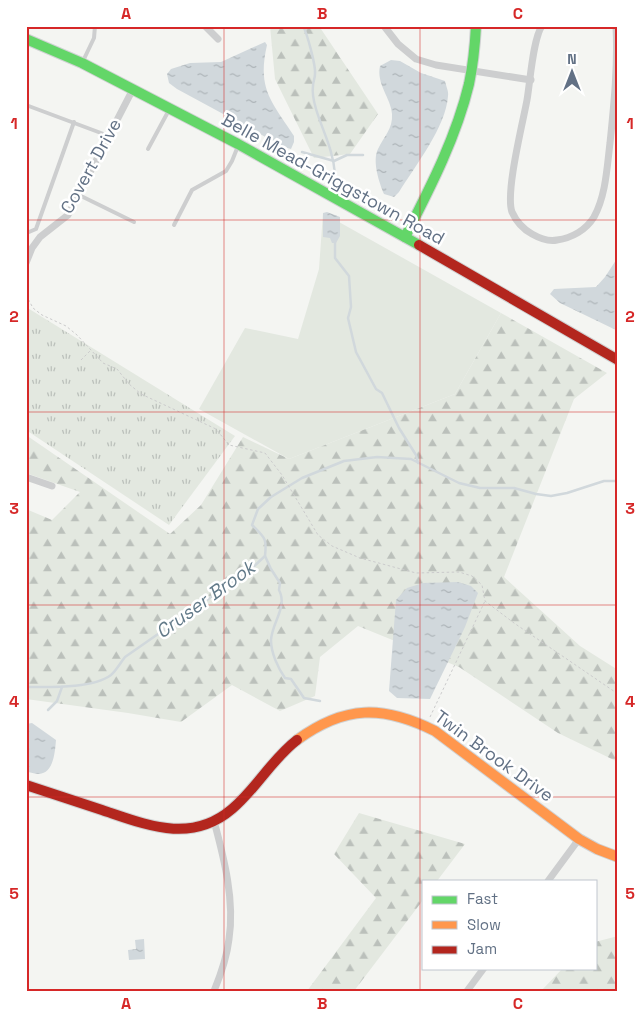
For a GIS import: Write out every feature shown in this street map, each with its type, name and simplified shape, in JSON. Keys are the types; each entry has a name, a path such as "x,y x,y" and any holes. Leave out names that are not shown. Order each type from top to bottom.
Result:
{"street":[{"path":"205,26 218,39"},
{"path":"384,26 398,44 416,59 436,65 531,80"},
{"path":"405,237 456,130 470,82 476,26"},
{"path":"542,26 539,30 536,44 510,202 512,211 521,226 540,238 557,240 576,235 586,228 594,218 603,190 608,166 615,99 616,26"},
{"name":"Belle Mead-Griggstown Road","path":"26,40 82,63 238,144 405,237 618,360"},
{"name":"Covert Drive","path":"26,263 32,248 40,237 68,215 133,89"},
{"path":"26,477 52,486"},
{"name":"Twin Brook Drive","path":"214,822 251,792 294,741 312,728 332,719 353,713 392,713 419,722 447,738 579,839 597,849 618,857"},
{"path":"26,785 153,827 168,830 214,822 230,907 230,939 214,991"},
{"path":"549,880 579,839"},
{"path":"467,991 483,970"}],"lane":[{"path":"82,63 94,38 95,26"},
{"path":"26,105 109,136"},
{"path":"148,149 170,108"},
{"path":"40,237 36,229 74,122"},
{"path":"174,225 192,190 226,170 232,161 238,144"},
{"path":"79,195 134,222"},
{"path":"26,232 36,229"}],"path":[{"path":"26,295 33,308 42,315 66,326 103,363 117,369 129,384 141,394 216,429 229,445 265,453 282,475 318,535 332,546 360,558 416,573 459,572 472,576 482,585 485,601 430,718"},
{"path":"81,360 91,350"},
{"path":"485,601 618,694"}],"green space":[{"path":"270,26 321,26 321,29 378,114 350,154 314,158 275,79"},
{"path":"323,213 501,313 455,394 289,459 199,409 245,328 298,339 319,269"},
{"path":"26,307 235,436 169,525 26,430"},
{"path":"501,313 607,373 574,399 504,577 580,646 618,670 618,762 558,733 459,667 358,626 320,657 315,696 280,711 232,685 181,722 26,699 26,509 52,520 80,492 26,473 26,435 170,534 201,505 243,437 289,459 455,394"},
{"path":"359,813 465,844 438,880 422,880 422,901 354,991 307,991 376,898 334,854"},
{"path":"618,936 618,991 541,991 561,970 596,970 596,942"}],"water":[{"path":"265,42 267,45 264,60 265,84 273,103 294,136 291,149 284,147 169,83 167,74 171,69 190,63 221,62"},
{"path":"391,60 400,61 421,73 445,81 448,91 446,108 436,133 394,197 384,194 378,178 376,165 376,154 390,128 392,119 391,108 380,79 380,66"},
{"path":"327,212 340,217 340,236 336,243 332,243 330,238 323,237 323,213"},
{"path":"618,257 618,331 560,303 550,294 554,289 596,287"},
{"path":"458,582 471,586 478,593 465,627 430,699 397,698 389,691 396,600 407,588 423,583"},
{"path":"32,723 56,740 51,766 44,773 39,774 26,772 26,724"},
{"path":"144,939 145,959 129,960 128,950 136,949 135,940"}],"waterway":[{"path":"303,26 314,64 313,91 315,103 330,149 335,174"},
{"path":"302,152 334,161 347,155 363,155"},
{"path":"335,241 335,258 349,276 351,307 348,318 356,352 376,389 382,393 399,428 416,455 418,463"},
{"name":"Cruser Brook","path":"26,687 82,685 103,680 111,675 125,657 250,570 265,556 266,545 264,539 252,525 258,509 271,497 302,478 344,461 377,457 411,459 459,483 480,488 514,488 551,496 604,481 618,481"},
{"path":"265,556 280,583 279,590 282,602 271,640 275,660 285,678 291,679 304,698 320,701"},
{"path":"48,710 57,701 62,687"}],"traffic: fast":[{"path":"405,237 450,143 464,104 474,55 476,26"},
{"path":"26,39 82,63 238,144 419,245"}],"traffic: slow":[{"path":"297,740 315,728 348,715 381,713 416,722 435,731 579,839 597,849 618,857"}],"traffic: jam":[{"path":"419,245 618,360"},
{"path":"26,785 152,826 185,829 201,826 216,820 232,809 297,740"}]}
